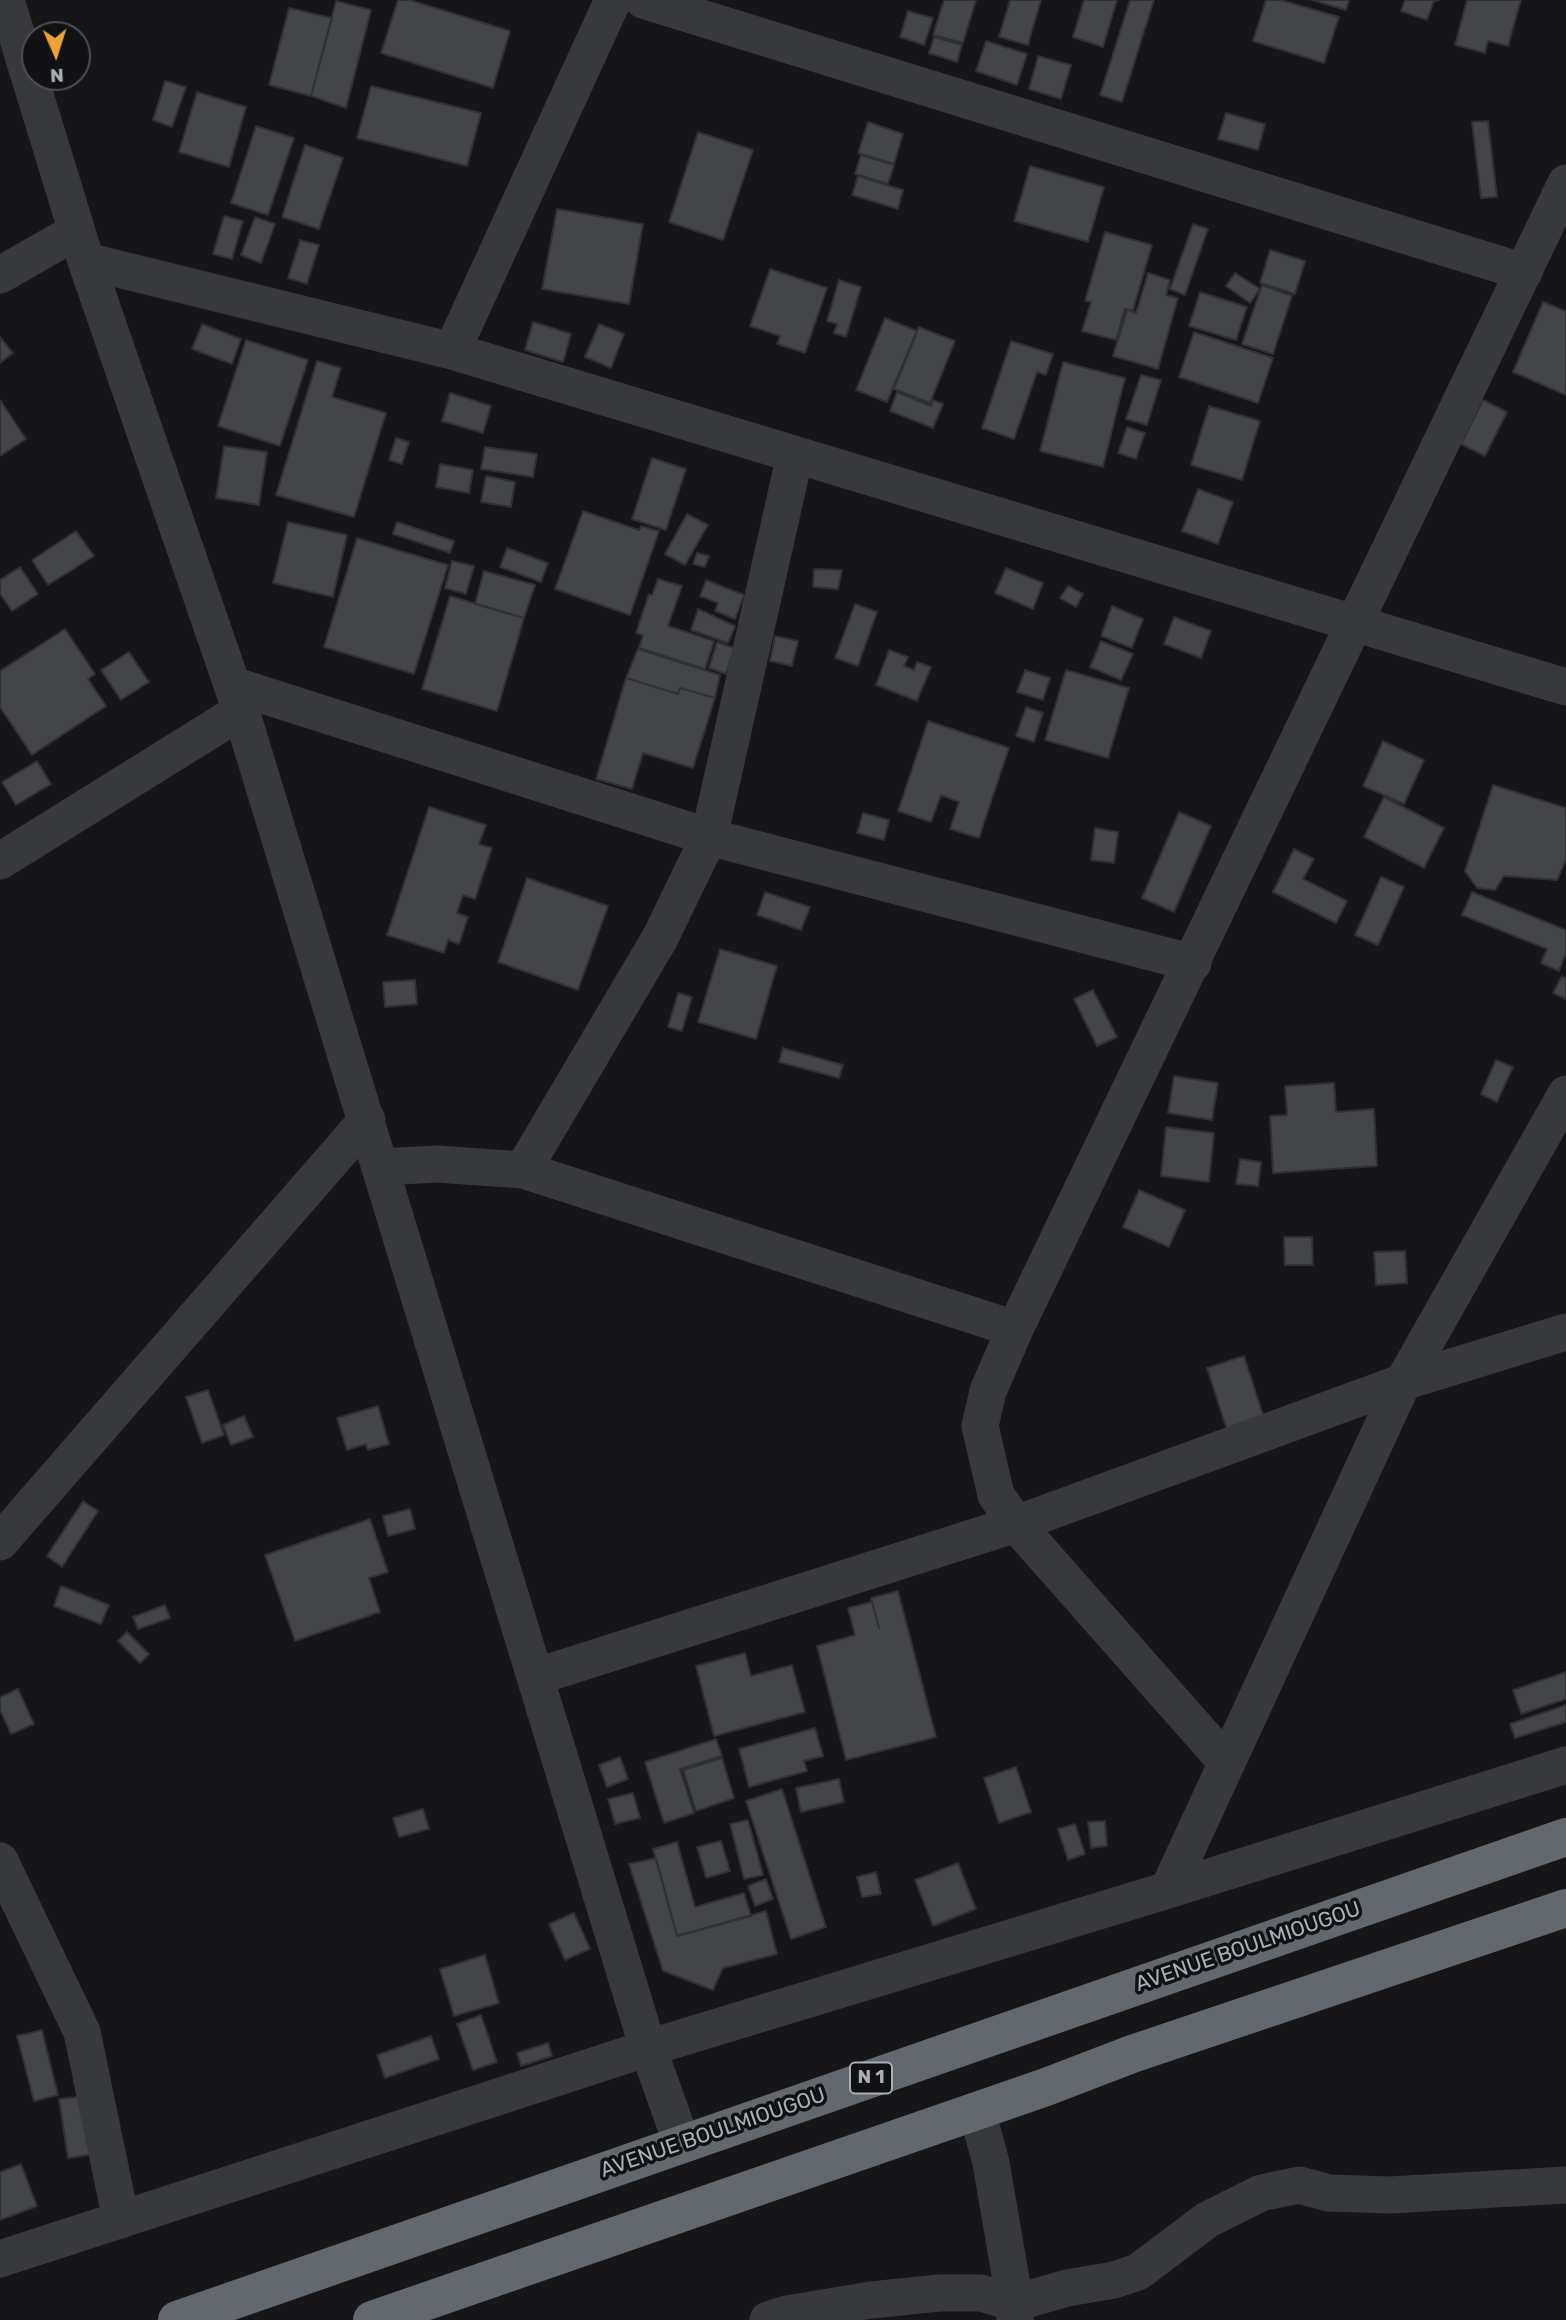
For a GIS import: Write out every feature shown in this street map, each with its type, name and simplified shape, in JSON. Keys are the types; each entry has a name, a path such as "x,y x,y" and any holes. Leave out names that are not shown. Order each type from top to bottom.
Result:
{"highway":[{"name":"AVENUE BOULMIOUGOU","path":"177,2320 1566,1837"},
{"path":"372,2320 977,2112 1132,2054 1566,1908"}],"street":[{"path":"6,0 81,246 237,698 648,2048 682,2144"},
{"path":"452,351 613,0"},
{"path":"643,0 1524,272"},
{"path":"1227,1763 1016,1524 996,1495 980,1426 988,1391 1015,1329 1356,626 1566,183"},
{"path":"0,275 81,246 452,351 1356,626 1566,687"},
{"path":"523,1170 660,938 709,837 795,456"},
{"path":"237,698 709,837 1193,963"},
{"path":"0,861 237,698"},
{"path":"1168,1890 1404,1382 1566,1094"},
{"path":"0,1542 367,1120"},
{"path":"381,1167 437,1164 523,1170 1015,1329"},
{"path":"535,1677 1016,1524 1404,1382 1566,1332"},
{"path":"0,2259 648,2048 1168,1890 1566,1765"},
{"path":"0,1861 82,2032 121,2220"},
{"path":"977,2112 991,2162 1016,2311"},
{"path":"768,2320 787,2314 871,2300 939,2293 981,2292 1016,2311 1138,2272 1208,2220 1261,2193 1299,2185 1329,2193 1390,2196 1566,2185"}],"building":[{"path":"398,0 410,0 510,31 493,88 381,53"},
{"path":"944,0 976,0 963,43 933,35"},
{"path":"1010,0 1041,0 1028,45 999,37"},
{"path":"1084,0 1117,0 1103,47 1073,37"},
{"path":"1130,0 1154,0 1122,102 1100,95"},
{"path":"1266,0 1281,0 1339,17 1324,63 1253,41"},
{"path":"1312,0 1349,0 1346,10"},
{"path":"1405,0 1439,0 1434,1 1427,20 1401,11"},
{"path":"1467,0 1521,0 1508,46 1488,41 1485,53 1455,45"},
{"path":"336,1 371,10 346,108 311,96"},
{"path":"289,8 332,18 311,96 269,85"},
{"path":"908,11 933,18 924,45 900,37"},
{"path":"934,37 962,45 957,62 929,53"},
{"path":"986,41 1027,54 1017,85 976,71"},
{"path":"1038,56 1071,65 1061,99 1029,89"},
{"path":"165,81 186,87 172,127 153,120"},
{"path":"371,86 481,113 467,166 357,138"},
{"path":"197,92 246,107 229,167 179,152"},
{"path":"1226,113 1265,124 1258,150 1218,139"},
{"path":"1488,121 1497,197 1481,198 1472,122"},
{"path":"868,122 903,134 894,164 858,153"},
{"path":"256,126 294,138 268,215 231,203"},
{"path":"698,132 753,150 723,240 669,222"},
{"path":"305,145 343,158 319,229 282,217"},
{"path":"861,155 894,165 888,184 855,174"},
{"path":"1030,166 1104,187 1088,242 1014,221"},
{"path":"858,176 903,190 898,209 852,195"},
{"path":"557,209 643,224 629,304 542,289"},
{"path":"224,216 243,221 232,259 213,254"},
{"path":"255,217 275,224 261,263 241,255"},
{"path":"1193,224 1208,229 1185,295 1170,289"},
{"path":"1105,232 1152,245 1133,310 1125,309 1116,340 1082,331 1091,302 1085,301"},
{"path":"300,240 319,245 307,284 288,278"},
{"path":"1270,250 1305,261 1295,294 1260,283"},
{"path":"770,269 827,288 805,353 777,344 780,336 750,326"},
{"path":"1148,273 1170,280 1166,295 1178,298 1158,369 1113,356 1127,310 1136,313"},
{"path":"1235,273 1260,289 1250,303 1226,286"},
{"path":"839,280 861,287 846,337 834,333 837,324 827,321"},
{"path":"1262,285 1292,296 1273,354 1242,344"},
{"path":"1200,292 1247,307 1236,340 1189,326"},
{"path":"1543,302 1566,311 1566,395 1513,372"},
{"path":"885,318 917,331 887,402 856,390"},
{"path":"533,322 571,334 563,362 525,350"},
{"path":"202,324 241,339 232,364 192,349"},
{"path":"599,324 624,334 611,368 585,357"},
{"path":"919,327 955,341 930,403 894,389"},
{"path":"1194,332 1273,358 1258,403 1179,377"},
{"path":"0,337 13,353 0,363"},
{"path":"246,340 308,360 280,446 218,426"},
{"path":"1011,341 1053,354 1046,375 1037,372 1014,439 982,428"},
{"path":"317,361 341,368 332,397 386,413 354,517 276,495"},
{"path":"1063,362 1125,378 1103,467 1040,451"},
{"path":"1141,375 1161,380 1147,425 1126,419"},
{"path":"897,392 931,406 933,400 943,404 933,428 890,411"},
{"path":"450,393 491,406 483,433 442,421"},
{"path":"0,400 26,439 0,456"},
{"path":"1483,400 1507,412 1485,456 1461,444"},
{"path":"1209,406 1260,421 1242,480 1191,465"},
{"path":"1127,427 1145,433 1136,459 1118,453"},
{"path":"396,438 409,442 402,464 389,460"},
{"path":"224,446 267,452 259,505 216,498"},
{"path":"485,447 537,454 533,477 481,469"},
{"path":"652,458 686,469 666,530 632,519"},
{"path":"440,464 473,470 469,493 436,487"},
{"path":"486,476 515,482 511,507 481,502"},
{"path":"1198,489 1233,502 1218,544 1182,531"},
{"path":"583,511 639,530 641,526 659,531 630,615 555,589"},
{"path":"687,514 708,525 685,565 665,554"},
{"path":"288,522 347,535 333,597 273,583"},
{"path":"397,522 454,541 450,553 393,534"},
{"path":"76,531 94,556 48,585 32,560"},
{"path":"357,538 448,565 414,674 324,647"},
{"path":"507,548 548,563 541,582 500,567"},
{"path":"697,553 709,556 705,567 693,564"},
{"path":"452,561 474,566 466,594 445,588"},
{"path":"20,567 38,594 12,611 0,594 0,580"},
{"path":"1006,568 1043,583 1033,609 995,593"},
{"path":"814,569 842,570 838,589 813,587"},
{"path":"484,571 535,585 524,618 475,604"},
{"path":"658,579 682,586 668,626 714,641 705,669 639,648 643,635 636,633 649,594 652,595"},
{"path":"706,580 744,595 735,619 715,611 718,603 700,596"},
{"path":"1068,586 1083,594 1076,607 1060,598"},
{"path":"450,596 524,618 497,711 422,689"},
{"path":"855,604 877,612 858,666 835,658"},
{"path":"1112,606 1143,619 1132,648 1101,636"},
{"path":"698,609 735,626 728,643 691,630"},
{"path":"1174,617 1211,631 1201,658 1164,644"},
{"path":"65,629 95,674 88,679 106,706 32,755 0,707 0,671"},
{"path":"775,636 798,641 792,666 770,661"},
{"path":"1101,641 1133,654 1121,680 1090,667"},
{"path":"717,642 734,648 726,674 709,668"},
{"path":"638,649 720,675 715,698 680,688 678,694 626,678"},
{"path":"889,650 908,657 904,666 914,670 917,662 931,667 917,701 876,685"},
{"path":"129,652 149,682 121,700 101,670"},
{"path":"1025,670 1050,678 1043,700 1017,692"},
{"path":"1066,670 1129,688 1108,758 1045,740"},
{"path":"626,678 678,694 680,688 715,698 693,768 643,753 632,789 596,779"},
{"path":"1026,707 1043,713 1034,742 1016,736"},
{"path":"928,721 1009,748 979,838 950,829 959,802 941,795 931,822 898,811"},
{"path":"1383,741 1424,760 1404,804 1363,786"},
{"path":"37,761 51,784 16,805 2,782"},
{"path":"1493,785 1566,808 1566,860 1557,880 1504,876 1495,890 1477,888 1465,871"},
{"path":"1384,797 1444,828 1424,868 1364,837"},
{"path":"429,807 486,825 479,844 492,848 475,899 463,895 457,913 468,917 459,944 448,940 444,953 387,935"},
{"path":"1179,812 1211,826 1174,912 1142,898"},
{"path":"863,813 889,820 884,840 857,833"},
{"path":"1095,828 1118,832 1114,863 1091,860"},
{"path":"1294,849 1314,859 1303,879 1347,901 1336,923 1273,892"},
{"path":"1381,877 1404,887 1378,945 1355,935"},
{"path":"527,878 608,906 578,990 498,962"},
{"path":"765,892 810,907 801,930 757,915"},
{"path":"1472,892 1566,930 1566,953 1559,971 1541,963 1547,949 1462,915"},
{"path":"720,949 777,966 756,1039 698,1022"},
{"path":"1562,976 1566,978 1566,999 1553,993"},
{"path":"415,980 417,1004 385,1007 383,982"},
{"path":"1093,990 1117,1037 1097,1046 1074,999"},
{"path":"678,993 692,997 682,1031 668,1027"},
{"path":"783,1048 843,1065 839,1078 779,1062"},
{"path":"1496,1060 1513,1067 1497,1102 1481,1094"},
{"path":"1174,1076 1218,1083 1212,1120 1168,1113"},
{"path":"1334,1083 1336,1112 1374,1109 1377,1166 1273,1173 1270,1116 1287,1115 1285,1086"},
{"path":"1166,1127 1214,1133 1209,1182 1161,1176"},
{"path":"1240,1159 1261,1162 1258,1186 1236,1184"},
{"path":"1139,1190 1185,1210 1169,1247 1123,1227"},
{"path":"1284,1237 1312,1237 1313,1265 1285,1265"},
{"path":"1405,1251 1407,1283 1376,1285 1374,1252"},
{"path":"1244,1356 1265,1421 1228,1433 1207,1368"},
{"path":"208,1390 224,1435 202,1443 186,1397"},
{"path":"378,1406 389,1444 368,1450 366,1444 347,1450 337,1418"},
{"path":"244,1416 253,1437 231,1445 223,1425"},
{"path":"83,1501 98,1511 62,1567 47,1556"},
{"path":"410,1509 415,1529 388,1536 383,1516"},
{"path":"370,1519 388,1572 369,1578 380,1612 295,1641 265,1555"},
{"path":"61,1586 109,1605 101,1624 54,1606"},
{"path":"898,1591 936,1737 846,1760 817,1646 855,1635 848,1608 872,1602 879,1628 871,1598"},
{"path":"165,1605 170,1618 138,1629 133,1617"},
{"path":"127,1632 149,1654 140,1663 118,1641"},
{"path":"745,1653 751,1676 792,1665 805,1712 714,1736 696,1666"},
{"path":"1566,1672 1566,1699 1521,1714 1513,1690"},
{"path":"18,1689 34,1724 11,1734 0,1710 0,1697"},
{"path":"1566,1705 1566,1722 1515,1738 1510,1724"},
{"path":"815,1728 823,1756 804,1761 807,1771 749,1787 739,1749"},
{"path":"716,1739 722,1756 680,1769 694,1813 664,1823 645,1762"},
{"path":"620,1757 628,1779 607,1787 599,1765"},
{"path":"722,1758 734,1798 696,1811 683,1770"},
{"path":"1016,1767 1031,1812 999,1823 984,1778"},
{"path":"839,1779 844,1802 801,1812 796,1788"},
{"path":"782,1789 826,1927 791,1939 746,1801"},
{"path":"633,1793 640,1818 615,1824 608,1799"},
{"path":"423,1809 429,1829 399,1837 393,1818"},
{"path":"748,1820 763,1875 744,1879 730,1824"},
{"path":"1105,1821 1107,1846 1091,1848 1088,1822"},
{"path":"1075,1824 1085,1854 1068,1860 1058,1829"},
{"path":"721,1841 730,1871 706,1878 697,1847"},
{"path":"677,1842 695,1907 744,1893 751,1916 677,1936 653,1849"},
{"path":"656,1858 677,1936 766,1911 777,1954 723,1968 713,1990 663,1971 629,1864"},
{"path":"958,1863 976,1909 933,1926 915,1880"},
{"path":"876,1872 881,1894 862,1897 857,1877"},
{"path":"766,1879 773,1899 755,1906 748,1886"},
{"path":"574,1913 590,1949 565,1960 549,1924"},
{"path":"485,1955 499,2003 454,2016 440,1969"},
{"path":"481,2015 497,2062 473,2070 457,2024"},
{"path":"42,2030 58,2095 34,2101 17,2036"},
{"path":"431,2036 439,2059 385,2078 377,2055"},
{"path":"548,2043 552,2056 521,2066 517,2053"},
{"path":"85,2096 94,2154 68,2158 59,2099"},
{"path":"21,2164 37,2206 0,2220 0,2172"}]}
